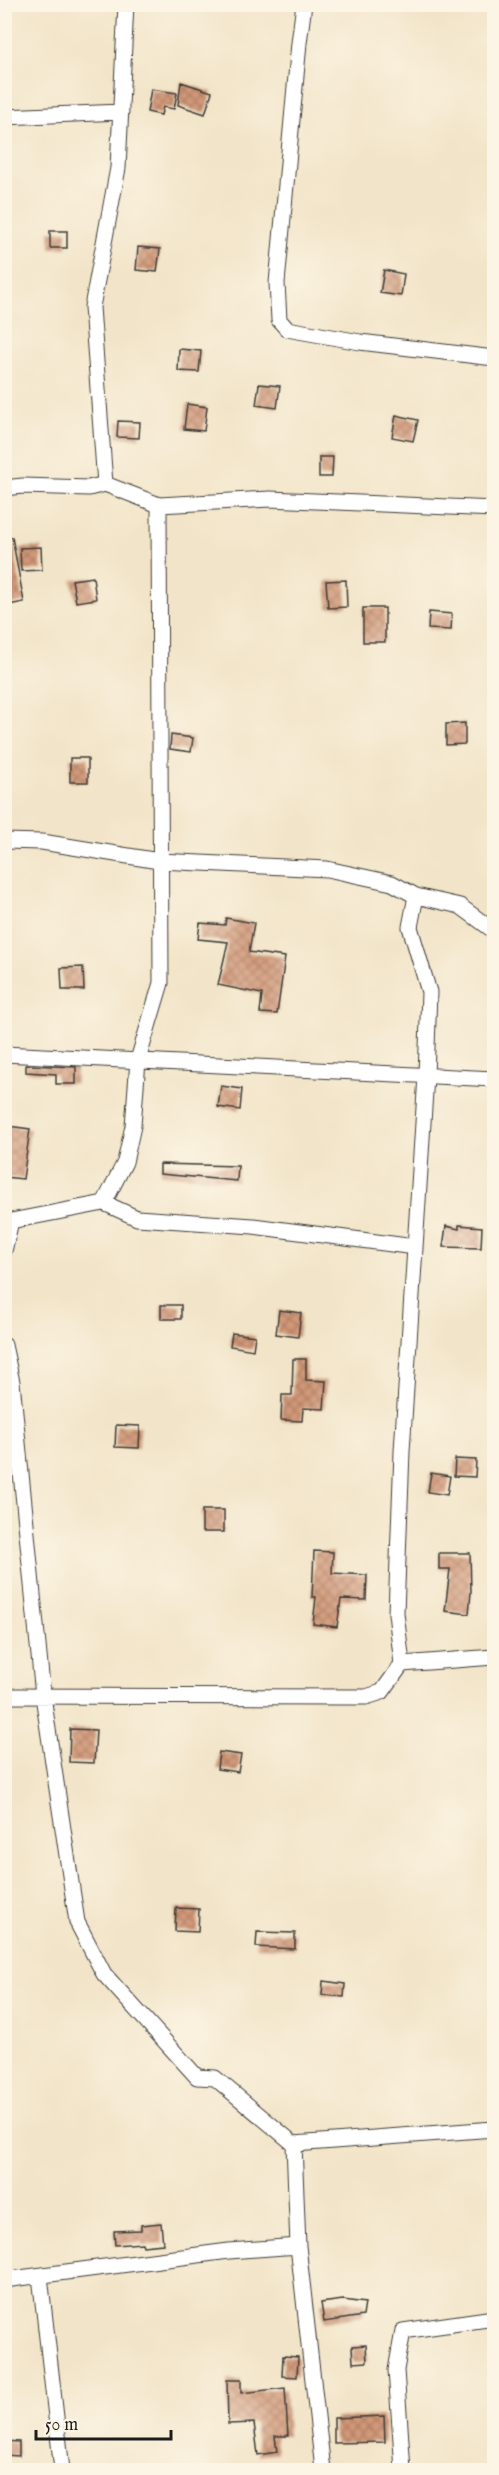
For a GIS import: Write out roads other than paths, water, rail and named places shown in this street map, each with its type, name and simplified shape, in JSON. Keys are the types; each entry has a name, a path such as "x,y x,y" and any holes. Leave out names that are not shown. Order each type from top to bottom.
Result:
{"street":[{"path":"105,484 92,307 118,168 126,4"},
{"path":"304,4 277,283 279,320 287,329 360,342 495,358"},
{"path":"4,117 121,112"},
{"path":"4,488 23,486 89,488 105,484 159,505 270,499 495,509"},
{"path":"104,1203 125,1162 133,1126 138,1060 161,983 159,505"},
{"path":"4,841 42,842 159,861 327,869 392,883 416,896 460,906 495,931"},
{"path":"4,1696 366,1697 382,1692 402,1664 396,1613 402,1451 426,1076 429,992 410,927 416,896"},
{"path":"4,1054 495,1079"},
{"path":"4,1251 11,1221 104,1203 137,1218 253,1226 415,1247"},
{"path":"4,1345 12,1382 44,1696 77,1922 104,1974 197,2077 215,2078 294,2144 495,2129"},
{"path":"402,1664 495,1656"},
{"path":"294,2144 298,2246 323,2470"},
{"path":"4,2280 229,2251 298,2246"},
{"path":"40,2276 62,2470"},
{"path":"403,2470 396,2370 403,2331 495,2318"}]}
